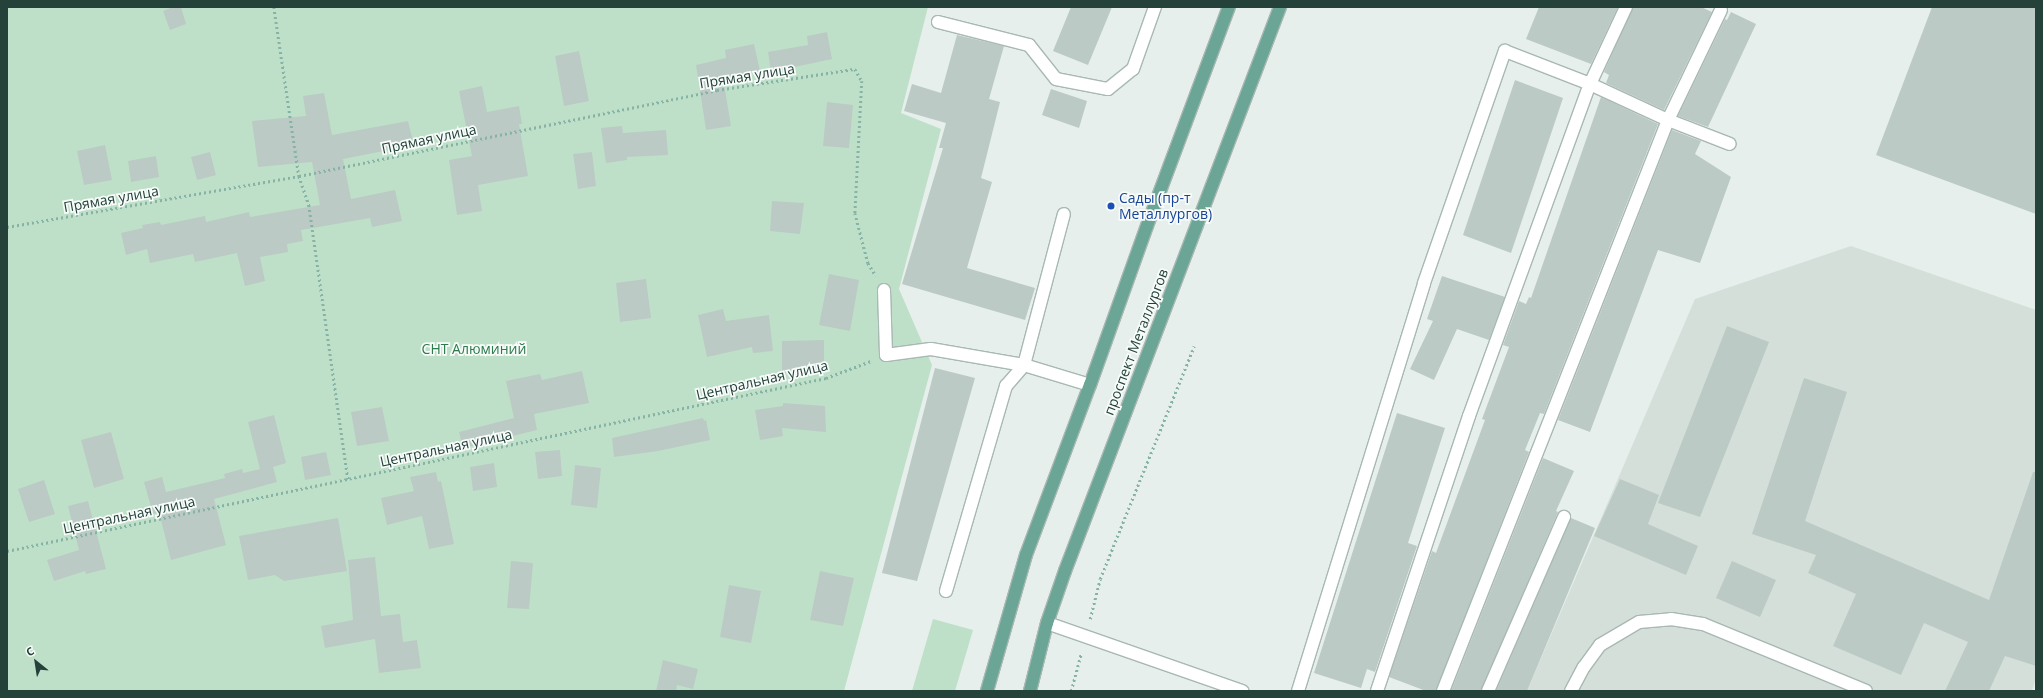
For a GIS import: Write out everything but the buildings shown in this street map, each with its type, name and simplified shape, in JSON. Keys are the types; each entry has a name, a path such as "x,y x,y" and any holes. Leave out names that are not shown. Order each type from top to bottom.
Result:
{"main road":[{"name":"проспект Металлургов","path":"987,691 1026,555 1229,7"},
{"name":"проспект Металлургов","path":"1030,691 1047,623 1065,571 1280,7"}],"lane":[{"path":"938,22 1029,45 1056,79 1108,89 1133,69 1155,7"},
{"path":"1377,691 1468,416 1590,84 1626,7"},
{"path":"1443,691 1668,120 1721,10"},
{"path":"1298,691 1424,283 1505,51 1590,84 1668,120 1730,144"},
{"path":"946,591 1006,386 1024,365 1064,214"},
{"path":"884,290 886,355 931,349 1024,365 1090,385"},
{"path":"1488,691 1564,517"},
{"path":"1572,691 1584,668 1600,645 1639,622 1671,619 1703,624 1866,691"},
{"path":"1047,623 1242,691"}],"path":[{"path":"274,7 299,176 309,205 348,479"},
{"name":"Прямая улица","path":"7,227 299,176 701,93 855,69 862,81 855,213 868,263 884,290"},
{"path":"1071,691 1100,579 1194,346"},
{"name":"Центральная улица","path":"7,551 826,378 886,355"}],"shaded area":[{"path":"1851,246 2036,310 2036,678 2032,691 1527,691 1695,299"}],"green space":[{"name":"СНТ Алюминий","path":"7,7 928,7 901,113 941,129 899,289 932,365 844,691 7,691"},
{"path":"933,619 973,630 955,691 912,691"}],"place":[{"name":"Сады (пр-т Металлургов)","path":"1111,206"}]}
